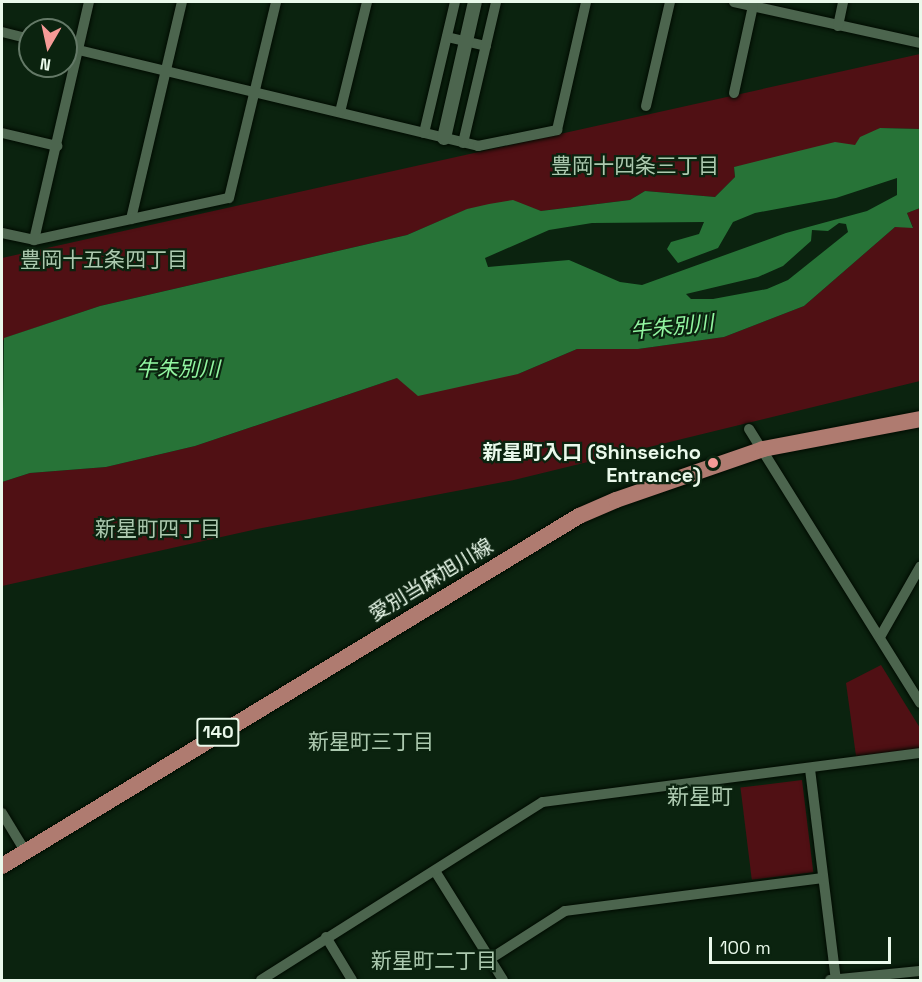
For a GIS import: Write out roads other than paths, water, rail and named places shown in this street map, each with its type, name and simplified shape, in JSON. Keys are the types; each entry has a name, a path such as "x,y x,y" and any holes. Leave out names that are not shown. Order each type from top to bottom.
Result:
{"main road":[{"name":"愛別当麻旭川線","path":"2,866 547,534 616,500 763,449 921,419"}],"street":[{"path":"89,2 78,50 478,146 557,130 586,2"},
{"path":"131,219 182,2"},
{"path":"2,233 34,240 229,198 276,2"},
{"path":"340,112 367,2"},
{"path":"424,133 455,2"},
{"path":"444,138 476,2"},
{"path":"463,143 496,2"},
{"path":"646,106 670,2"},
{"path":"734,2 837,27 921,43"},
{"path":"837,27 843,2"},
{"path":"734,93 753,6"},
{"path":"2,32 18,36"},
{"path":"447,37 486,46"},
{"path":"34,240 72,78"},
{"path":"2,133 57,146"},
{"path":"749,429 921,703"},
{"path":"880,637 921,567"},
{"path":"261,981 326,937 543,802 921,753"},
{"path":"810,769 833,980 921,971"},
{"path":"2,813 25,851"},
{"path":"435,871 503,981"},
{"path":"490,959 565,911 822,878"},
{"path":"326,937 352,981"}],"water":[{"name":"牛朱別川","path":"880,128 920,129 920,208 907,213 913,228 895,227 804,306 724,337 638,349 577,349 518,374 418,396 397,378 195,446 106,467 30,473 2,482 4,338 100,306 407,235 467,209 489,204 513,200 541,211 630,200 645,191 715,197 735,177 734,167 835,142 855,145 860,137","holes":["897,178 897,195 867,211 786,233 642,285 620,282 569,260 488,267 485,258 549,230 592,223 704,222 699,234 671,242 667,249 678,263 718,248 733,222 755,213 836,198","839,223 846,224 848,232 788,280 767,289 713,299 691,299 686,294 758,277 783,266 811,241 812,230 828,231"]}],"place":[{"name":"新星町入口 (Shinseicho Entrance)","path":"713,463"}],"district":[{"name":"豊岡十四条三丁目","path":"635,166"},
{"name":"豊岡十五条四丁目","path":"104,260"},
{"name":"新星町四丁目","path":"158,529"},
{"name":"新星町三丁目","path":"371,742"},
{"name":"新星町","path":"700,797"},
{"name":"新星町二丁目","path":"434,961"}]}
